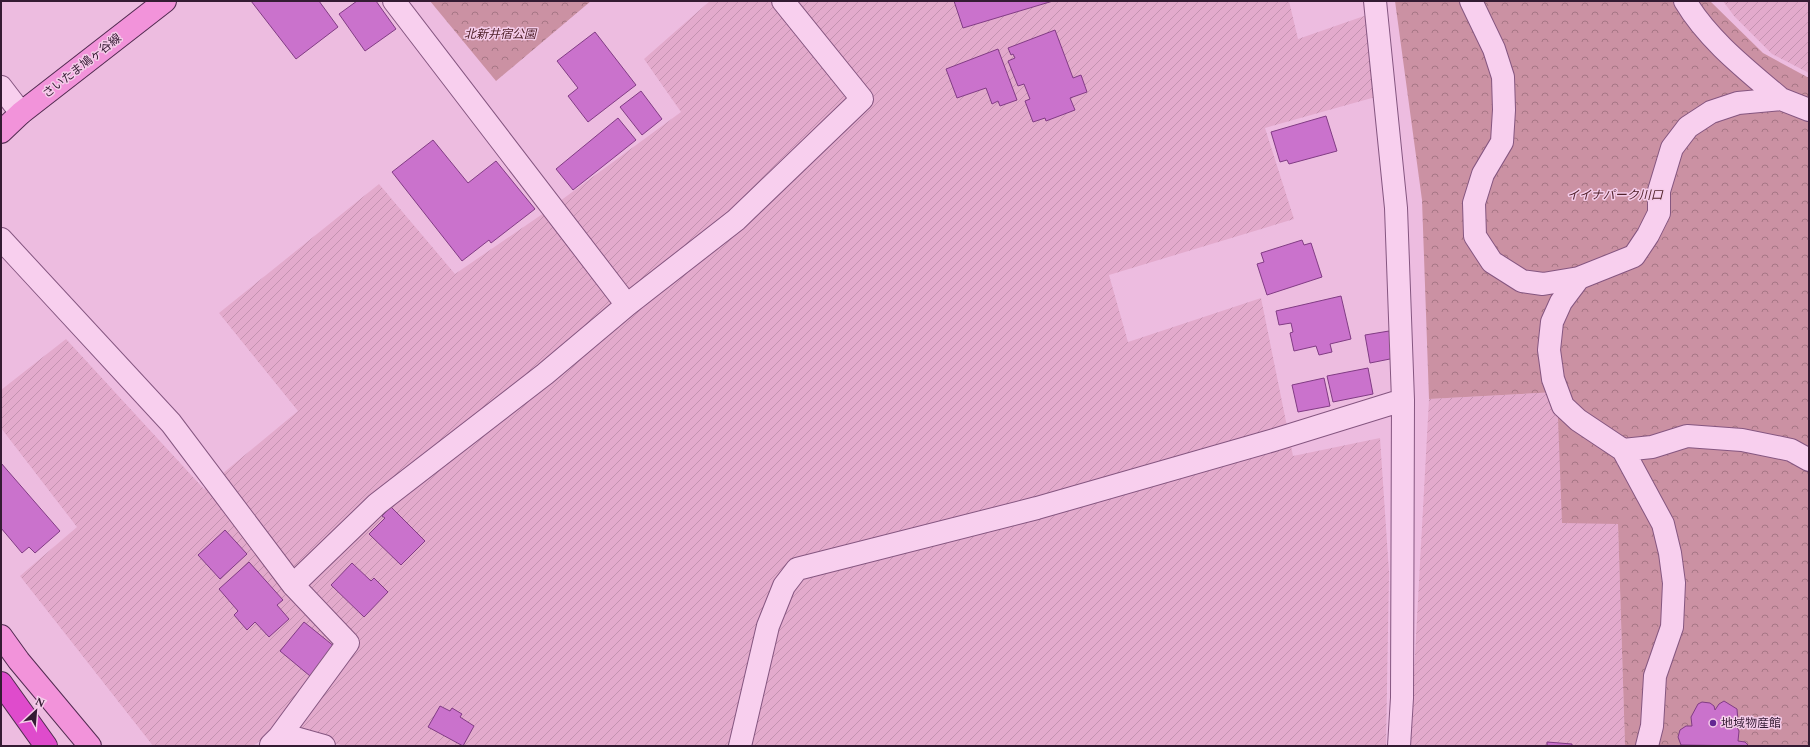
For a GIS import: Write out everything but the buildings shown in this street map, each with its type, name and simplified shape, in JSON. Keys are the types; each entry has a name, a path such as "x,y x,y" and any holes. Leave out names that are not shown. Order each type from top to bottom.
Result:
{"highway":[{"path":"1,683 46,746"}],"main road":[{"name":"さいたま鳩ヶ谷線","path":"1,132 21,114 165,1"},
{"path":"1,636 19,661 90,746"}],"street":[{"path":"394,1 626,305"},
{"path":"293,585 377,504 545,374 626,305 736,220 862,99 784,1"},
{"path":"1375,1 1396,208 1403,400 1402,698 1399,746"},
{"path":"1471,1 1494,50 1503,76 1504,110 1502,142 1483,174 1474,203 1475,236 1492,262 1522,281 1543,284 1579,278 1634,256 1648,235 1659,213 1659,191 1672,148 1688,127 1711,112 1738,103 1781,99"},
{"path":"1685,1 1690,10 1717,41 1781,99 1809,110"},
{"path":"1,87 21,114"},
{"path":"1,239 171,423 293,585 348,643 274,742"},
{"path":"1579,278 1561,302 1552,322 1549,350 1553,379 1563,406 1578,420 1623,450 1663,524 1670,553 1674,583 1672,627 1655,676 1652,726 1647,746"},
{"path":"740,746 768,626 784,586 797,569 1037,508 1274,440 1403,400"},
{"path":"1623,450 1652,447 1687,436 1742,440 1791,450 1809,460"},
{"path":"274,742 292,737 324,746"}],"shaded area":[{"path":"710,1 1289,1 1298,39 1367,15 1379,96 1265,128 1294,219 1109,275 1128,342 1261,298 1293,456 1380,438 1389,572 1386,746 345,746 276,728 253,746 153,746 20,576 77,527 1,428 1,390 66,339 204,489 298,411 219,313 379,184 455,274 541,215 681,112 644,59"},
{"path":"1723,1 1809,1 1809,73 1772,54 1734,16"},
{"path":"1557,392 1618,523 1625,746 1410,746 1429,399"}],"green space":[{"name":"北新井宿公園","path":"430,1 591,1 496,81"},
{"name":"イイナパーク川口","path":"1395,1 1710,1 1763,53 1809,78 1809,746 1625,746 1618,524 1562,523 1557,392 1429,399 1422,200"}],"place":[{"name":"地域物産館","path":"1713,723"}]}
